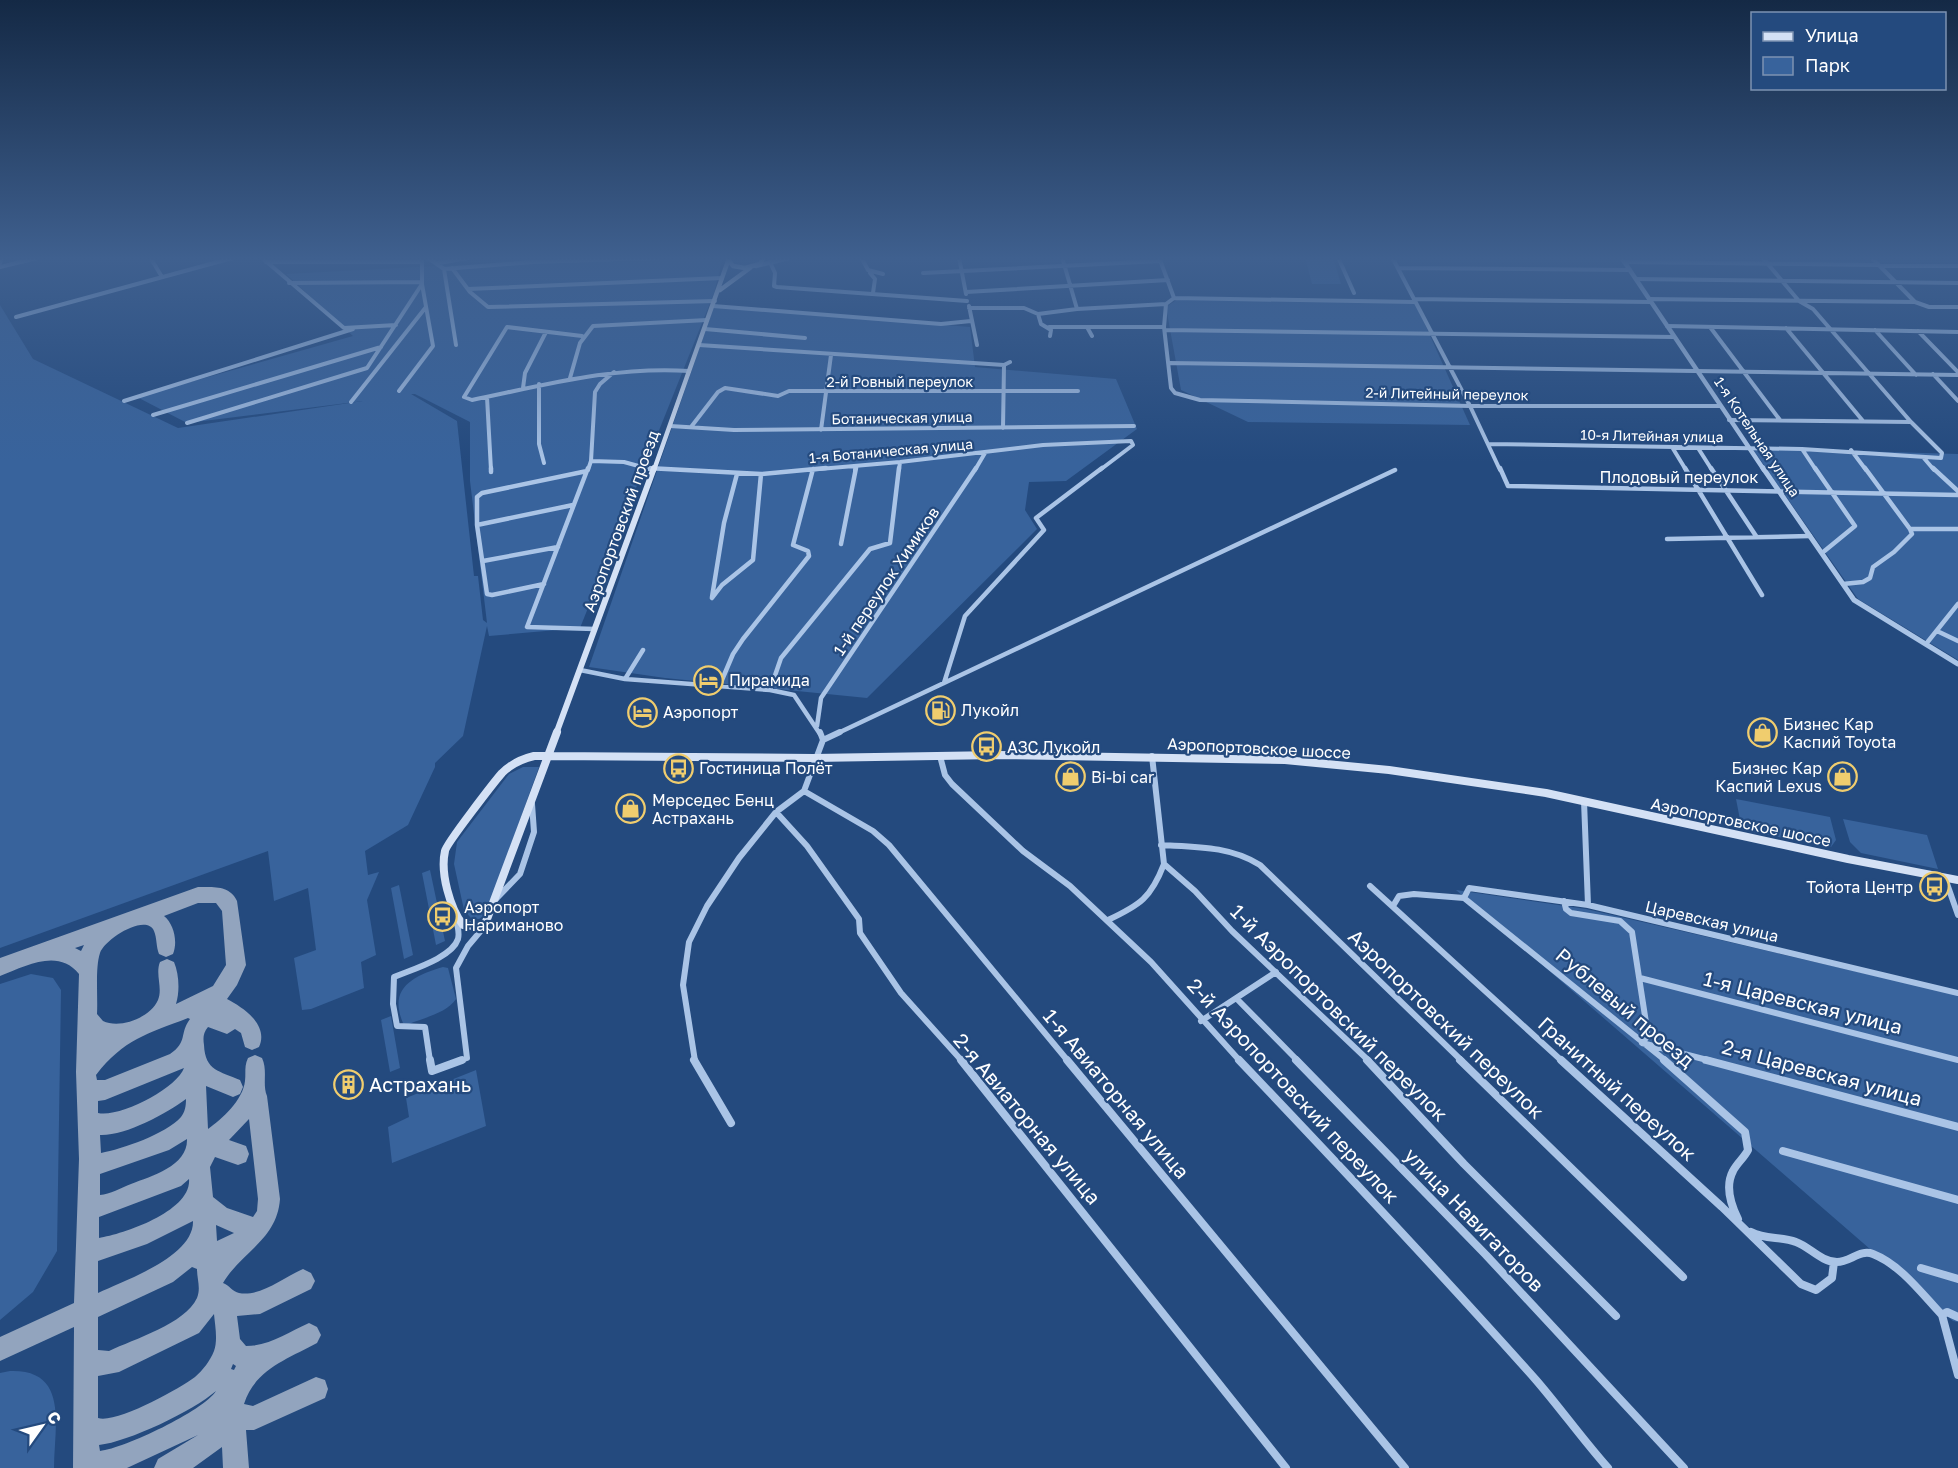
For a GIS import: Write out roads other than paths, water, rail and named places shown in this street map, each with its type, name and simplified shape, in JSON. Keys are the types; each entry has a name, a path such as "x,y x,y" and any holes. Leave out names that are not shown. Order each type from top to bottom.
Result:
{"main road":[{"name":"Аэропортовский проезд","path":"484,927 706,326"},
{"name":"Аэропортовское шоссе","path":"455,914 443,865 445,849 482,798 509,766 528,758 548,756 814,758 1152,756 1285,760 1389,770 1495,784 1958,880"},
{"path":"455,914 463,924 484,927"}],"street":[{"path":"342,326 353,329"},
{"path":"124,401 353,329 391,326"},
{"path":"187,423 367,368 396,326"},
{"path":"351,402 411,326"},
{"path":"399,391 433,346 429,326"},
{"path":"453,326 456,345"},
{"path":"570,378 582,336 595,326 606,326"},
{"path":"972,326 977,345"},
{"path":"1046,326 1674,337"},
{"path":"1427,326 1488,444"},
{"path":"1667,326 1958,332"},
{"name":"1-я Котельная улица","path":"1667,326 1854,600 1926,644"},
{"path":"1827,326 1911,422 1942,453 1941,458 1923,457"},
{"path":"582,336 507,327 464,396 467,400 487,397 539,384 615,371 659,367 689,371"},
{"path":"1049,327 1050,336"},
{"path":"1087,327 1092,336"},
{"path":"1710,327 1780,420"},
{"path":"1164,328 1170,363 1171,388 1175,393"},
{"path":"1786,328 1863,421"},
{"path":"705,329 805,338"},
{"path":"1875,330 1916,375"},
{"path":"1918,331 1958,374"},
{"path":"523,388 525,373 546,332"},
{"path":"699,345 1004,365 1010,362"},
{"path":"153,416 382,346"},
{"path":"821,430 824,393 831,355"},
{"path":"1170,363 1958,374"},
{"path":"1003,428 1004,365"},
{"path":"595,629 527,627 591,462 595,392 600,384 615,371"},
{"path":"1933,374 1958,401"},
{"path":"539,384 539,444 544,463"},
{"name":"2-й Ровный переулок","path":"690,427 718,392 725,388 778,396 789,392 1078,391"},
{"name":"2-й Литейный переулок","path":"1175,393 1200,400 1470,406 1720,406"},
{"path":"487,397 491,472"},
{"path":"1729,420 1911,422"},
{"name":"Ботаническая улица","path":"670,426 734,430 1134,426"},
{"name":"1-я Ботаническая улица","path":"591,462 624,462 653,470 761,474 900,462 1043,445 1131,441 1133,445 1036,518 1044,530 965,616 944,683"},
{"name":"10-я Литейная улица","path":"1488,444 1802,448 1923,457"},
{"name":"Плодовый переулок","path":"1488,444 1508,486 1610,490 1778,489 1958,495"},
{"path":"1672,447 1762,595"},
{"path":"1698,448 1756,536"},
{"path":"1802,448 1855,526 1822,553"},
{"path":"1843,584 1863,582 1870,578 1873,567 1894,552 1912,534 1851,450"},
{"name":"1-й переулок Химиков","path":"817,726 821,698 968,483 985,453"},
{"path":"1923,457 1958,491"},
{"path":"770,690 781,658 870,549 890,543 900,462"},
{"path":"841,544 856,466"},
{"path":"719,687 743,639 809,556 808,551 793,545 813,469"},
{"path":"731,1123 695,1064 682,985 689,942 707,906 739,858 776,812 804,791 822,740 1111,604 1201,559 1395,470"},
{"path":"544,584 488,595 486,593 477,525 477,497 482,493 586,471"},
{"path":"737,474 723,524 712,598 722,585 753,560 761,474"},
{"path":"477,525 573,505"},
{"path":"1910,529 1958,529"},
{"path":"1667,539 1810,536"},
{"path":"483,561 558,547"},
{"path":"1958,604 1926,644 1958,664"},
{"path":"1936,631 1958,641"},
{"path":"625,679 644,650"},
{"path":"580,670 625,679 770,690 794,695 817,726 822,740"},
{"name":"2-й Аэропортовский переулок","path":"940,756 945,775 952,784 1023,851 1070,886 1151,962 1201,1021 1404,1233 1538,1383 1580,1437 1608,1468"},
{"path":"1108,920 1139,906 1156,888 1164,864 1152,756"},
{"name":"1-я Авиаторная улица","path":"804,791 873,831 889,845 1405,1468"},
{"path":"494,900 520,874 534,831 532,800"},
{"path":"1584,801 1588,905"},
{"name":"2-я Авиаторная улица","path":"776,812 807,846 859,919 860,933 901,993 933,1032 965,1065 1286,1468"},
{"name":"Аэропортовский переулок","path":"1161,845 1231,851 1247,856 1260,865 1683,1277"},
{"name":"1-й Аэропортовский переулок","path":"1164,864 1195,891 1382,1074 1464,1164 1616,1316"},
{"path":"1945,878 1958,915"},
{"name":"Гранитный переулок","path":"1370,886 1740,1224 1801,1284 1816,1290 1832,1278 1834,1262"},
{"name":"Царевская улица","path":"1464,898 1469,888 1588,905 1958,993"},
{"path":"1393,906 1399,896 1414,894 1464,898"},
{"name":"Рублевый проезд","path":"1464,898 1642,1043 1745,1132 1749,1141 1748,1151 1732,1174 1730,1196 1740,1224"},
{"path":"1564,901 1570,913 1620,921 1632,932 1647,1029 1646,1038 1642,1043"},
{"path":"455,914 459,936 455,946 447,954 394,977 393,1004 397,1026 425,1027 432,1071 467,1058 456,968 468,946 484,927"},
{"path":"1201,1021 1276,972"},
{"name":"1-я Царевская улица","path":"1640,978 1958,1060"},
{"name":"улица Навигаторов","path":"1237,999 1537,1309 1684,1468"},
{"name":"2-я Царевская улица","path":"1642,1043 1958,1126"},
{"path":"1783,1151 1958,1200"},
{"path":"1740,1224 1758,1236 1794,1242 1834,1262 1845,1262 1857,1255 1869,1253 1891,1263 1942,1315 1958,1375"},
{"path":"1921,1268 1958,1279"},
{"path":"1942,1315 1947,1312 1958,1317"}],"place":[{"name":"Пирамида","path":"708,680"},
{"name":"Лукойл","path":"940,710"},
{"name":"Аэропорт","path":"642,712"},
{"name":"Бизнес Кар Каспий Toyota","path":"1762,733"},
{"name":"АЗС Лукойл","path":"986,747"},
{"name":"Гостиница Полёт","path":"678,768"},
{"name":"Bi-bi car","path":"1070,777"},
{"name":"Бизнес Кар Каспий Lexus","path":"1843,777"},
{"name":"Мерседес Бенц Астрахань","path":"631,809"},
{"name":"Тойота Центр","path":"1934,887"},
{"name":"Аэропорт Нариманово","path":"443,916"},
{"name":"Астрахань","path":"348,1085"}]}
